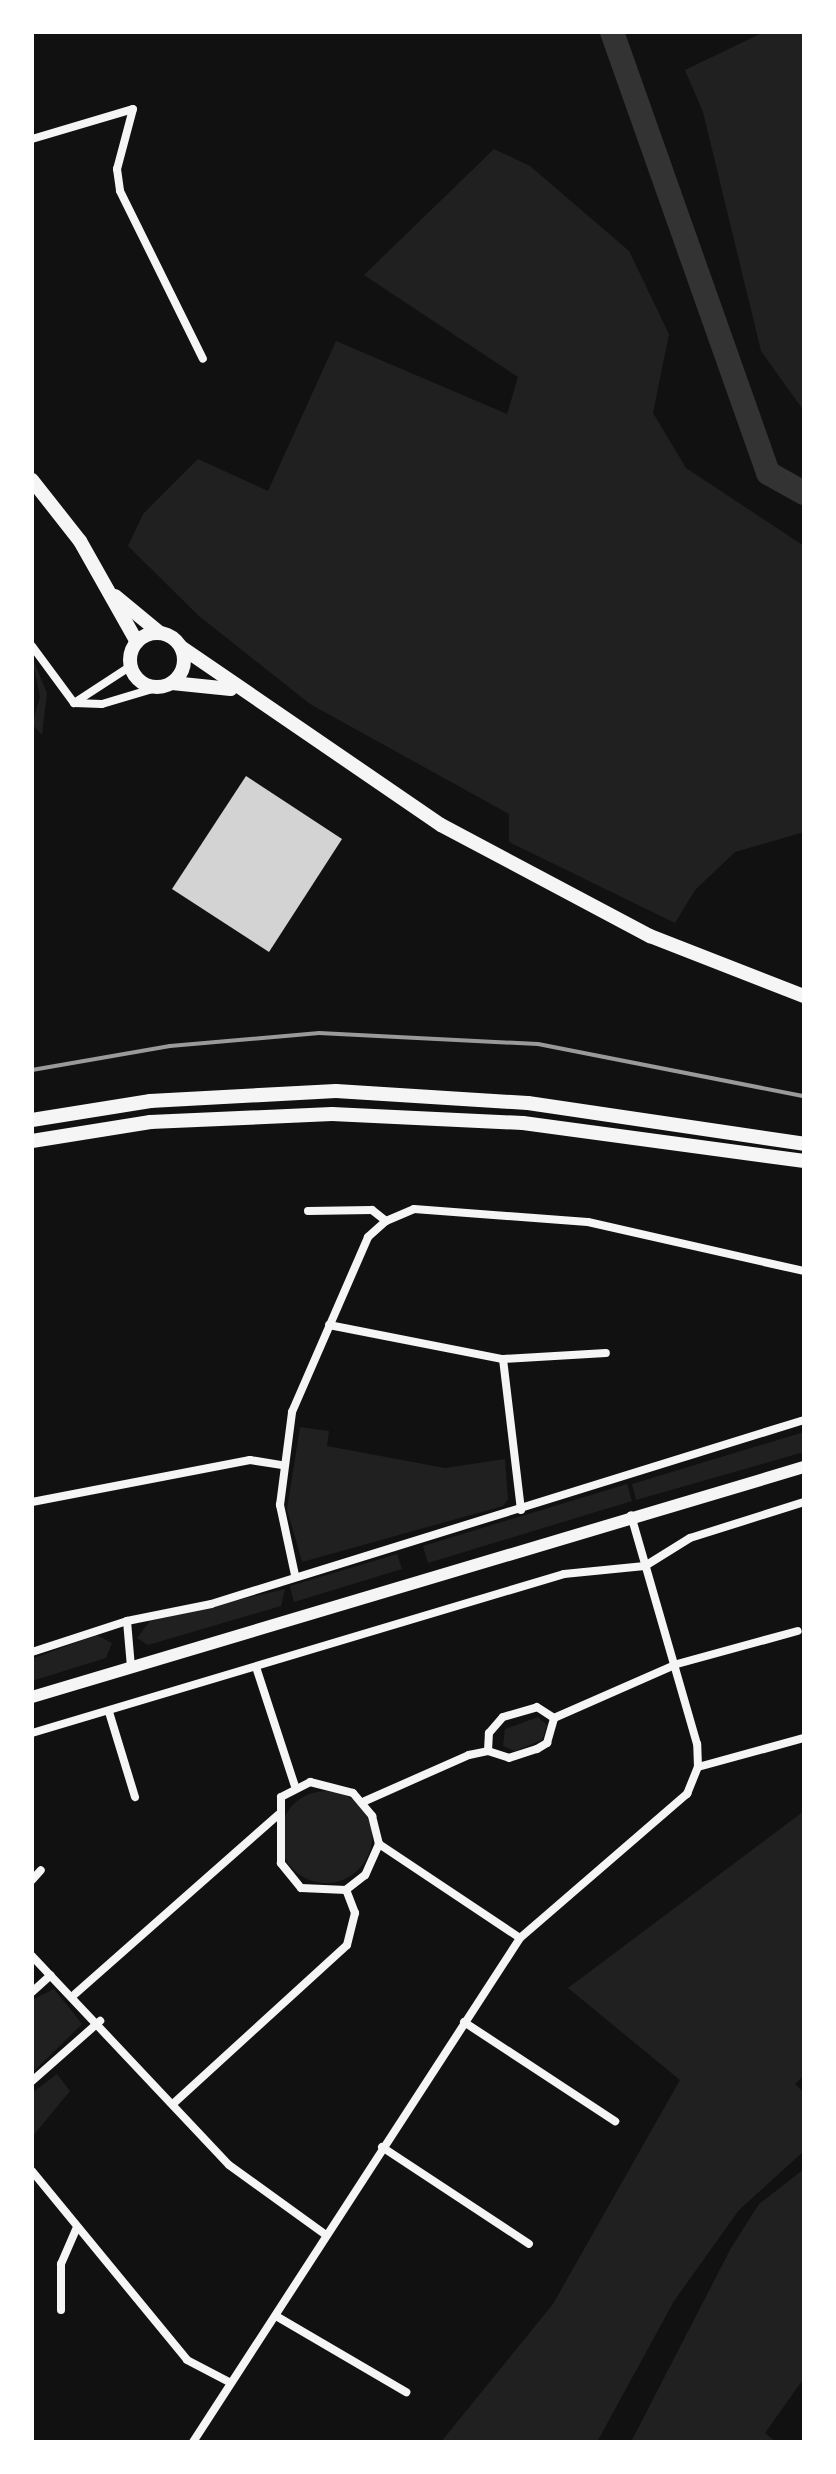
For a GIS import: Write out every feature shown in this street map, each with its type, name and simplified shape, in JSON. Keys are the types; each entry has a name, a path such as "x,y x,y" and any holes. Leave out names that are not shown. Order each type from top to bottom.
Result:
{"main road":[{"path":"32,480 109,591 137,642 131,666 138,679 166,685 239,691"},
{"path":"109,591 239,691 441,825 565,894 703,960 804,996"},
{"path":"137,642 160,633"},
{"path":"166,685 184,663 181,647"},
{"path":"32,1120 150,1101 336,1091 528,1103 804,1144"},
{"path":"32,1141 150,1122 332,1114 523,1123 804,1161"},
{"path":"32,1697 631,1515 804,1467"}],"street":[{"path":"32,139 133,109 117,169 120,191 203,359"},
{"path":"32,646 74,703"},
{"path":"74,703 131,666"},
{"path":"74,703 102,704 166,685"},
{"path":"295,1575 284,1543 281,1465 292,1412 368,1237 386,1221 414,1209 588,1222 804,1271"},
{"path":"308,1211 372,1210 386,1221"},
{"path":"329,1325 503,1359 606,1353"},
{"path":"503,1359 521,1510"},
{"path":"32,1652 127,1621 211,1604 295,1575 521,1510 804,1420"},
{"path":"32,1502 250,1460 281,1465"},
{"path":"32,1733 564,1574 645,1566 690,1538 804,1502"},
{"path":"193,2442 229,2382 276,2316 382,2147 520,1938 655,1826 687,1794 698,1767 677,1664 631,1515"},
{"path":"127,1621 131,1667"},
{"path":"554,1718 677,1664 798,1631"},
{"path":"256,1667 295,1786"},
{"path":"488,1751 489,1733 503,1717 537,1707 554,1718"},
{"path":"109,1712 135,1797"},
{"path":"365,1801 488,1751 509,1758 537,1749 547,1743 554,1718"},
{"path":"698,1767 804,1738"},
{"path":"379,1844 365,1875 346,1890 312,1891 289,1881 278,1815 281,1797 295,1786 333,1784 365,1801 379,1844 520,1938"},
{"path":"75,1994 278,1815"},
{"path":"32,1880 41,1870"},
{"path":"174,2103 347,1945 355,1913 346,1890"},
{"path":"32,1956 75,1994 238,2173 326,2235"},
{"path":"32,1992 51,1975"},
{"path":"32,2081 100,2021"},
{"path":"464,2022 615,2121"},
{"path":"382,2147 529,2244"},
{"path":"32,2171 187,2360 229,2382"},
{"path":"61,2310 61,2264 77,2227"},
{"path":"276,2316 406,2392"}],"shaded area":[{"path":"764,32 804,32 804,411 761,351 703,112 685,70"},
{"path":"494,149 530,166 629,251 669,334 653,413 686,468 804,546 804,832 735,852 695,890 675,923 509,842 509,814 310,704 199,616 128,546 143,514 198,459 268,491 336,341 507,414 518,377 364,275"},
{"path":"32,657 47,693 42,735 32,724 40,697"},
{"path":"300,1427 329,1431 327,1446 445,1468 505,1459 508,1499 503,1506 302,1562 287,1509"},
{"path":"804,1432 804,1452 636,1500 632,1484"},
{"path":"627,1484 632,1501 428,1563 423,1546"},
{"path":"397,1554 402,1569 294,1602 290,1586"},
{"path":"285,1589 281,1606 148,1645 137,1638 150,1621"},
{"path":"96,1635 112,1643 106,1658 32,1681 32,1659"},
{"path":"538,1717 547,1725 542,1740 515,1751 503,1746 505,1729"},
{"path":"326,1791 343,1795 358,1805 368,1820 372,1837 368,1854 358,1869 343,1879 326,1883 309,1879 294,1869 284,1854 280,1837 284,1820 294,1805 309,1795"},
{"path":"804,1811 804,2075 795,2084 804,2093 804,2151 739,2210 674,2301 597,2442 441,2442 553,2304 680,2080 568,1988"},
{"path":"54,1989 82,2024 32,2073 32,2000"},
{"path":"57,2074 70,2091 32,2137 32,2093"},
{"path":"804,2169 804,2378 765,2433 776,2442 631,2442 731,2248 759,2204"}],"building":[{"path":"246,776 342,839 269,952 172,889"}],"waterway":[{"path":"612,32 768,473 804,493"}],"railway":[{"path":"32,1070 170,1046 319,1033 538,1044 804,1096"}]}
